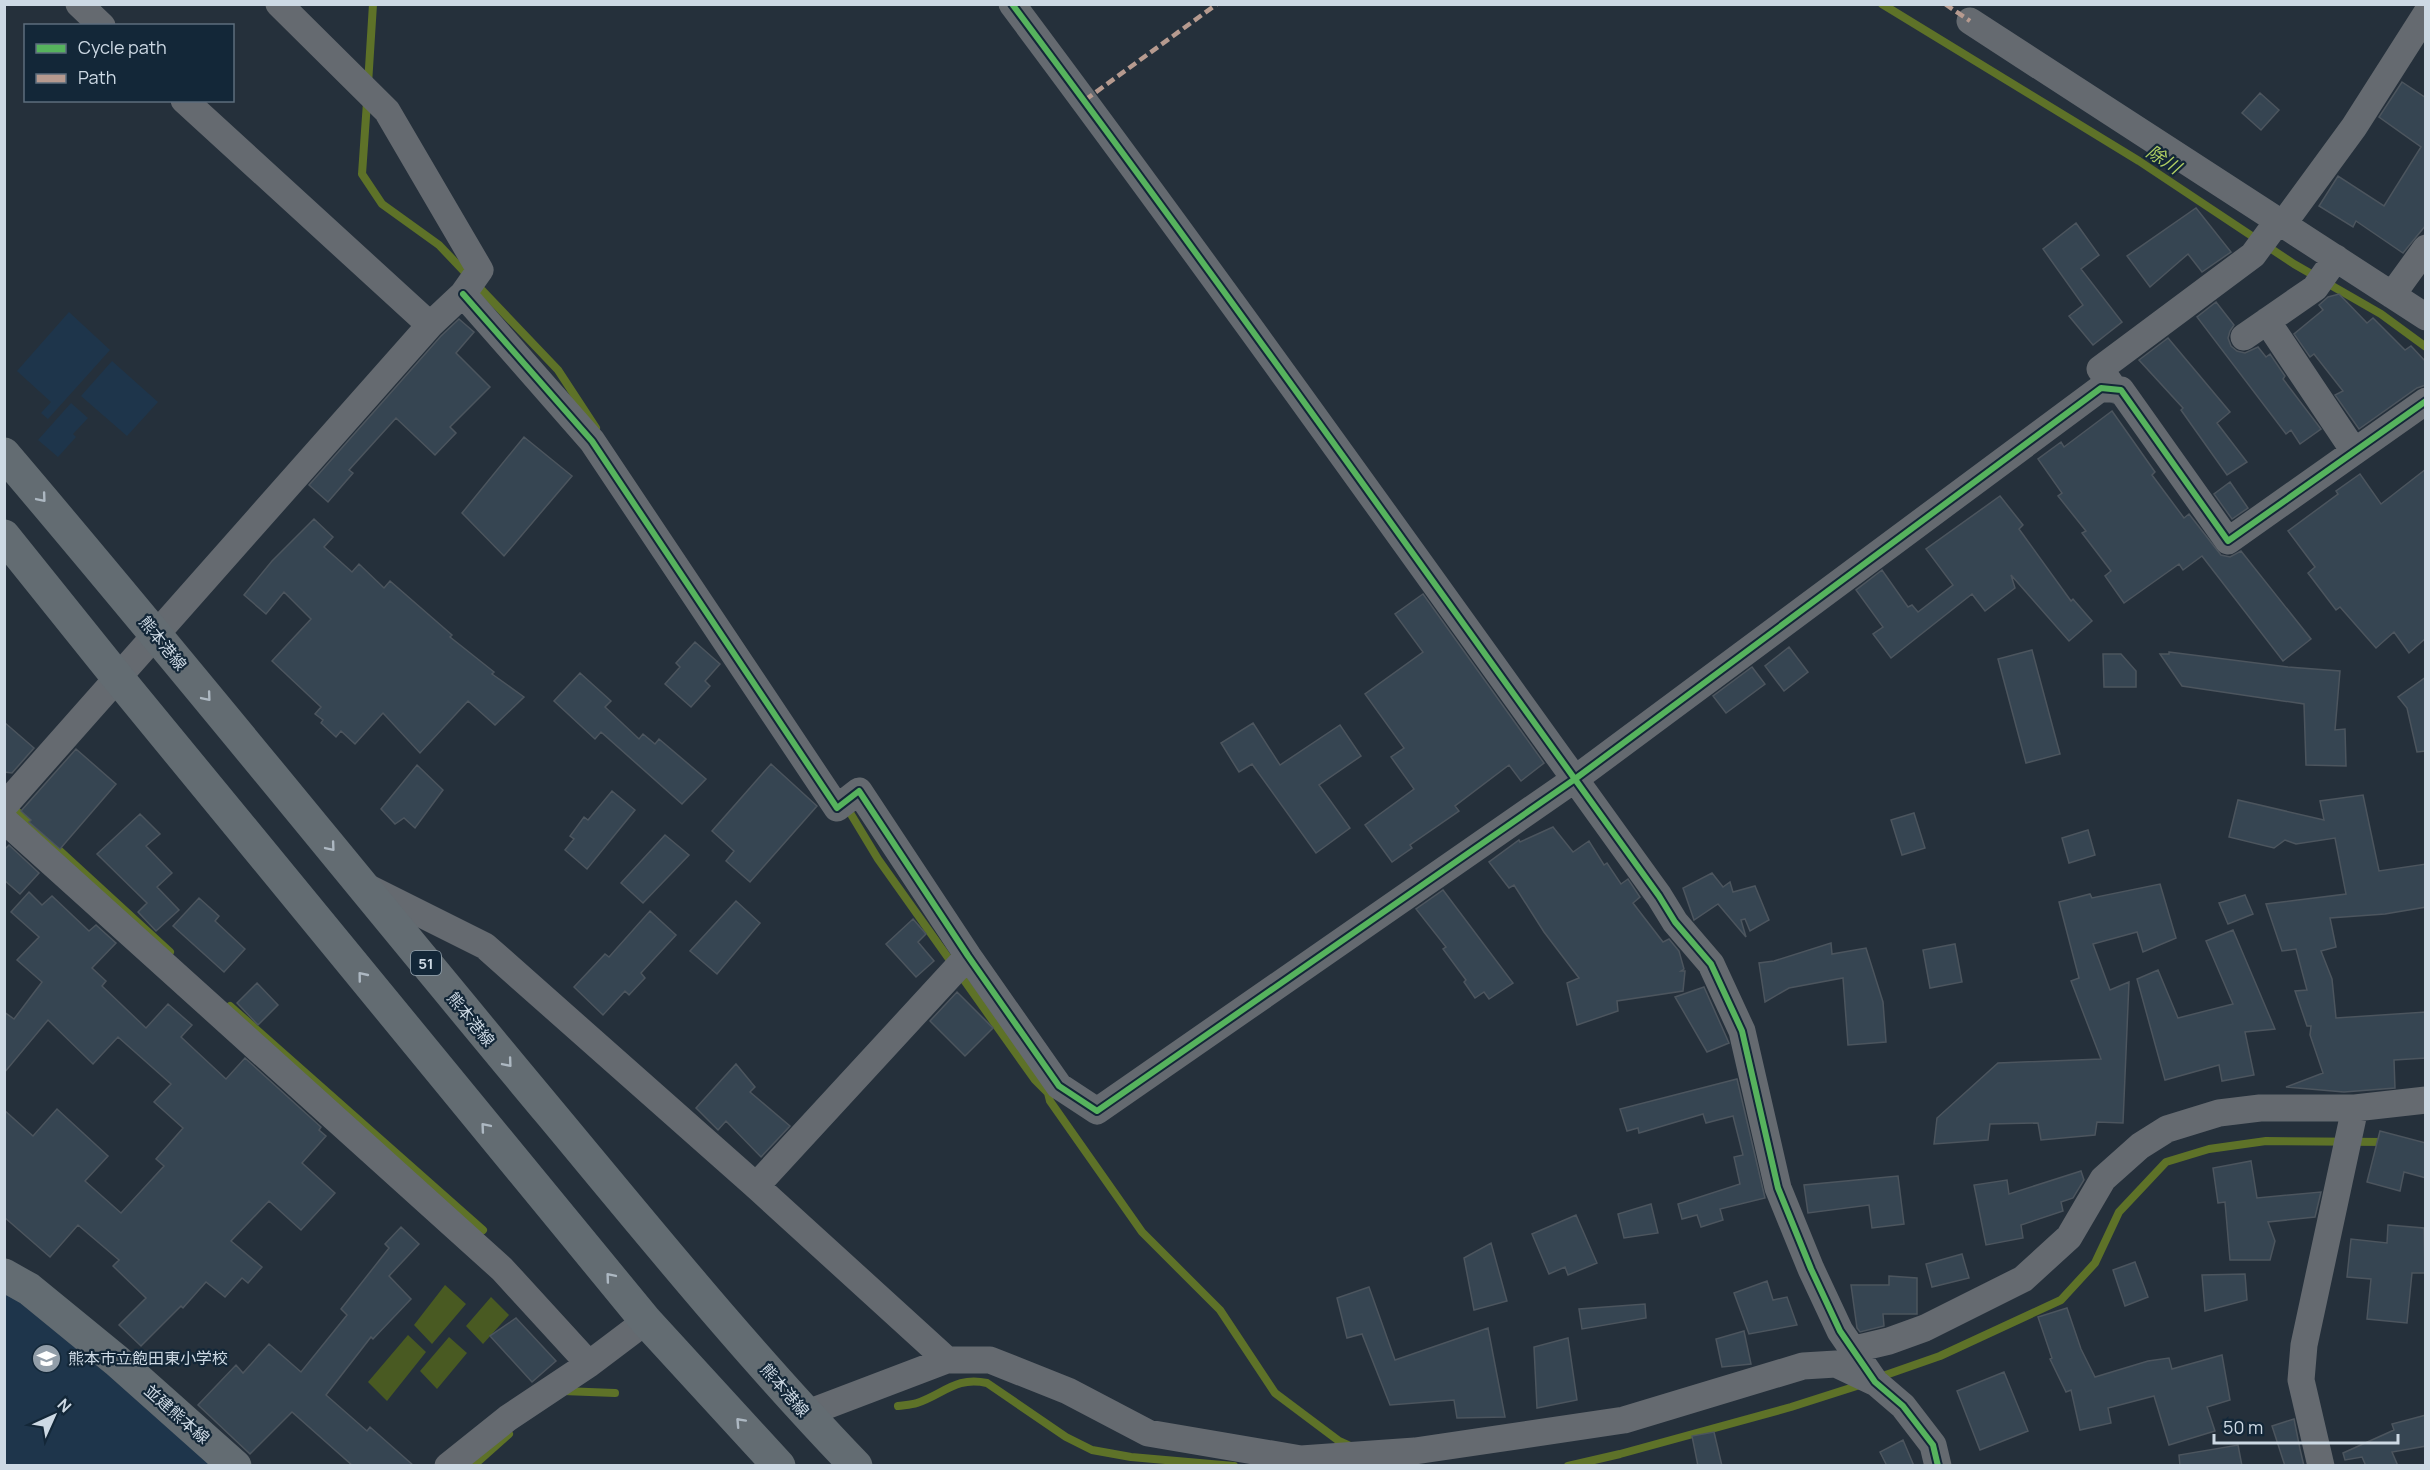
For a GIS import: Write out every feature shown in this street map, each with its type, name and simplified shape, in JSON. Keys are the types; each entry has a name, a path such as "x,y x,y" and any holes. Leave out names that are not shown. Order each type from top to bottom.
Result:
{"main road":[{"name":"熊本港線","path":"4,454 660,1246 806,1414 856,1466"},
{"path":"4,536 646,1321 779,1466"},
{"name":"並建熊本線","path":"4,1275 29,1289 108,1354 235,1466"}],"street":[{"path":"79,4 100,24"},
{"path":"4,806 430,325 463,294 480,270 387,111 279,4"},
{"path":"1012,4 1092,110 1575,779 1675,922 1711,964 1742,1031 1778,1188 1811,1269 1851,1350 1875,1382 1903,1406 1927,1437 1933,1445 1938,1466"},
{"path":"2115,390 2100,369 2253,255 2354,127 2426,14"},
{"path":"1970,21 2426,317"},
{"path":"186,102 430,325"},
{"path":"2392,295 2426,248"},
{"path":"2244,337 2315,288 2336,258"},
{"path":"463,294 592,441 837,808 859,790 968,956 1059,1086 1096,1111 1575,779 2101,388 2121,390 2228,541 2426,401"},
{"path":"2267,321 2354,451"},
{"path":"4,820 502,1269 589,1364"},
{"path":"362,885 485,946 756,1186 947,1360"},
{"path":"756,1186 968,956"},
{"path":"1851,1350 1889,1341 1925,1328 2023,1279 2069,1237 2103,1179 2140,1146 2167,1129 2219,1113 2260,1108 2355,1108 2426,1100"},
{"path":"2321,1466 2301,1380 2304,1345 2355,1108"},
{"path":"448,1466 508,1418 589,1364 646,1321"},
{"path":"806,1414 947,1360 990,1360 1068,1391 1148,1433 1301,1459 1415,1451 1624,1420 1803,1365 1836,1364 1875,1382"}],"shaded area":[{"path":"69,312 110,350 48,419 41,413 51,402 17,371"},
{"path":"112,361 158,402 127,436 81,396"},
{"path":"71,403 88,418 73,434 76,437 58,457 38,440"},
{"name":"熊本市立飽田東小学校","path":"4,1288 24,1303 214,1465 5,1465"}],"green space":[{"path":"445,1285 466,1304 432,1344 414,1325"},
{"path":"491,1297 509,1315 483,1344 466,1326"},
{"path":"408,1335 426,1352 387,1401 368,1382"},
{"path":"449,1337 467,1353 437,1389 420,1371"}],"building":[{"path":"2402,82 2426,98 2426,225 2403,253 2356,221 2353,227 2319,206 2338,176 2384,206 2421,147 2379,117"},
{"path":"2260,93 2279,110 2261,130 2242,113"},
{"path":"2196,208 2231,252 2202,272 2188,254 2150,287 2127,256"},
{"path":"2076,223 2099,255 2081,269 2122,322 2093,345 2069,316 2083,305 2043,249"},
{"path":"2339,294 2367,323 2373,318 2405,350 2411,346 2426,362 2426,385 2417,388 2359,429 2335,395 2343,391 2314,354 2310,357 2294,334 2323,310 2319,305 2328,297"},
{"path":"2216,302 2234,325 2228,338 2231,346 2245,353 2258,347 2266,357 2270,354 2285,376 2283,379 2321,429 2300,444 2291,430 2286,434 2197,317"},
{"path":"459,319 474,332 456,353 490,387 450,427 456,433 435,455 396,418 349,470 353,473 328,502 309,485 441,336"},
{"path":"2168,338 2230,412 2217,423 2247,462 2227,475 2181,410 2183,408 2139,360"},
{"path":"2112,411 2155,472 2152,475 2184,518 2189,514 2221,555 2230,557 2241,551 2311,639 2283,661 2202,556 2183,570 2179,564 2124,603 2105,576 2111,571 2082,533 2086,531 2058,496 2062,493 2038,459 2061,442 2064,447"},
{"path":"524,437 572,476 504,556 462,513"},
{"path":"2426,469 2426,638 2409,653 2394,632 2376,648 2340,607 2336,610 2308,573 2315,567 2288,531 2338,494 2336,491 2360,474 2381,504"},
{"path":"2230,482 2248,508 2232,519 2214,494"},
{"path":"2000,496 2023,525 2019,529 2071,601 2073,599 2092,621 2069,641 2011,575 2015,588 1985,611 1972,594 1891,658 1873,634 1883,627 1856,590 1882,570 1908,607 1912,605 1918,612 1953,585 1926,549"},
{"path":"314,519 333,537 324,547 352,572 359,564 384,588 390,581 452,635 450,637 494,672 492,674 524,697 495,725 468,701 420,753 383,713 355,744 341,731 336,737 321,723 323,720 315,714 321,707 272,661 311,619 284,592 266,614 244,595 272,561"},
{"path":"1423,594 1544,763 1521,781 1509,765 1455,806 1459,811 1410,845 1412,848 1392,862 1365,825 1414,789 1391,757 1404,748 1365,694 1423,652 1395,614"},
{"path":"695,642 720,664 705,681 710,686 691,707 665,684 680,667 676,663"},
{"path":"1789,647 1808,672 1784,691 1765,666"},
{"path":"2032,650 2060,754 2026,763 1998,659"},
{"path":"2169,652 2340,671 2335,730 2345,729 2346,766 2306,765 2304,704 2182,686 2160,654 2169,654"},
{"path":"2103,654 2121,654 2136,671 2136,687 2104,687"},
{"path":"1752,667 1765,684 1726,713 1713,696"},
{"path":"580,673 611,701 605,707 639,739 643,734 655,744 659,739 706,779 682,804 601,732 595,739 554,701"},
{"path":"2426,677 2426,751 2417,752 2407,708 2398,697"},
{"path":"4,722 34,748 12,773 4,772"},
{"path":"1253,723 1280,765 1340,725 1361,756 1319,785 1350,828 1316,853 1252,764 1239,772 1221,743"},
{"path":"76,749 116,784 60,849 29,822 31,820 21,811"},
{"path":"771,764 817,806 750,882 726,861 734,851 712,831"},
{"path":"417,765 443,790 415,828 404,818 395,824 381,809"},
{"path":"612,791 635,810 587,869 565,850 574,839 570,836 584,817 588,820"},
{"path":"2363,795 2379,871 2426,864 2426,907 2385,914 2330,918 2336,947 2321,951 2332,979 2336,1018 2426,1012 2426,1058 2394,1060 2395,1088 2344,1092 2286,1087 2323,1073 2310,1035 2311,1026 2307,1026 2295,991 2307,990 2296,949 2282,951 2266,904 2346,894 2335,838 2296,844 2285,840 2274,848 2229,837 2238,800 2324,820 2320,801"},
{"path":"1914,813 1925,848 1902,855 1891,820"},
{"path":"140,814 160,834 146,846 172,873 157,887 179,910 156,931 138,912 147,903 97,854"},
{"path":"1553,827 1573,852 1589,841 1604,865 1607,863 1621,884 1628,879 1640,897 1633,903 1663,942 1669,939 1679,951 1684,969 1681,971 1685,971 1683,991 1617,1001 1618,1011 1577,1025 1567,983 1579,978 1544,932 1514,885 1509,888 1489,862 1519,840 1520,842"},
{"path":"2088,830 2095,855 2069,863 2062,838"},
{"path":"665,835 689,855 643,903 621,883"},
{"path":"9,845 39,873 20,894 4,880 4,850"},
{"path":"1712,873 1723,887 1730,882 1733,892 1755,886 1769,920 1750,931 1745,919 1741,920 1746,937 1718,904 1694,920 1683,888"},
{"path":"2160,884 2176,938 2143,952 2137,932 2093,944 2110,990 2129,982 2123,1123 2097,1122 2095,1135 2041,1140 2038,1123 1990,1124 1988,1140 1934,1144 1937,1118 1998,1063 2101,1059 2071,981 2079,978 2059,902 2090,894 2092,898"},
{"path":"1443,890 1513,983 1489,999 1484,992 1475,998 1464,982 1466,980 1443,949 1446,947 1416,909"},
{"path":"29,892 42,905 52,896 89,931 96,925 116,943 92,968 106,981 102,986 146,1028 168,1004 192,1025 181,1037 226,1079 245,1058 321,1127 319,1130 326,1136 302,1163 335,1193 301,1230 269,1201 231,1241 262,1267 248,1283 242,1278 225,1297 206,1282 183,1308 181,1306 141,1346 119,1325 146,1298 113,1266 119,1260 78,1225 50,1257 4,1217 4,1110 33,1136 57,1109 108,1156 85,1181 121,1213 164,1166 156,1159 183,1128 154,1102 171,1084 118,1037 93,1064 48,1020 4,1073 4,1012 14,1019 42,982 17,960 39,937 11,912"},
{"path":"2245,895 2253,914 2228,924 2219,903"},
{"path":"199,898 219,916 215,921 245,949 224,972 173,926"},
{"path":"736,901 760,923 717,974 690,951"},
{"path":"650,911 676,935 641,973 645,978 629,995 625,991 603,1015 574,987 605,954 609,957"},
{"path":"913,919 926,934 918,942 934,961 916,977 886,944"},
{"path":"2233,930 2275,1029 2245,1032 2254,1075 2222,1081 2219,1065 2165,1080 2137,979 2158,970 2178,1018 2233,1004 2206,941"},
{"path":"1831,943 1832,954 1866,948 1883,1002 1886,1042 1848,1045 1843,978 1789,988 1765,1002 1759,963 1774,961"},
{"path":"1955,944 1962,982 1930,988 1923,950"},
{"path":"257,983 278,1005 258,1025 237,1003"},
{"path":"1704,987 1729,1043 1707,1052 1675,997"},
{"path":"957,992 993,1028 965,1056 930,1021"},
{"path":"736,1064 755,1087 750,1092 790,1126 761,1157 726,1121 718,1130 696,1108"},
{"path":"1737,1079 1765,1198 1720,1209 1723,1220 1701,1227 1697,1215 1682,1219 1678,1204 1740,1184 1734,1157 1743,1155 1733,1116 1706,1123 1703,1114 1639,1133 1638,1128 1627,1131 1620,1109"},
{"path":"2380,1131 2426,1143 2426,1178 2404,1172 2400,1191 2367,1182"},
{"path":"2251,1161 2257,1198 2321,1192 2315,1217 2268,1222 2275,1241 2270,1260 2230,1260 2225,1202 2218,1203 2213,1168"},
{"path":"2081,1171 2084,1180 2073,1198 2061,1202 2063,1211 2021,1225 2023,1238 1986,1245 1974,1185 2007,1180 2009,1194"},
{"path":"1898,1176 1904,1224 1872,1228 1869,1205 1808,1213 1804,1185"},
{"path":"1651,1204 1658,1233 1624,1238 1618,1214"},
{"path":"1576,1215 1597,1263 1568,1275 1565,1267 1549,1274 1532,1234"},
{"path":"2388,1225 2424,1228 2425,1273 2412,1273 2407,1323 2367,1319 2371,1279 2347,1277 2351,1239 2387,1243"},
{"path":"401,1227 419,1244 389,1276 411,1299 373,1339 371,1337 326,1395 367,1431 370,1427 414,1466 353,1466 292,1412 250,1454 198,1405 236,1365 243,1373 269,1344 301,1372 347,1315 341,1309 389,1248 385,1244"},
{"path":"1491,1243 1507,1301 1474,1310 1464,1258"},
{"path":"1962,1254 1969,1278 1932,1287 1926,1264"},
{"path":"2135,1262 2148,1297 2125,1306 2113,1270"},
{"path":"2245,1274 2247,1300 2205,1311 2202,1275"},
{"path":"1889,1276 1917,1278 1917,1314 1883,1314 1884,1326 1860,1332 1857,1328 1851,1285 1889,1285"},
{"path":"1767,1281 1773,1300 1787,1297 1797,1325 1749,1334 1734,1293"},
{"path":"1369,1287 1395,1360 1488,1328 1505,1417 1457,1418 1454,1400 1390,1405 1362,1334 1347,1338 1337,1298"},
{"path":"1645,1304 1646,1318 1582,1329 1579,1309"},
{"path":"2067,1308 2081,1349 2095,1377 2148,1361 2169,1358 2172,1369 2222,1355 2230,1400 2207,1407 2215,1431 2169,1445 2154,1396 2108,1408 2111,1423 2080,1430 2071,1390 2066,1392 2050,1359 2052,1358 2038,1317"},
{"path":"516,1318 556,1361 532,1382 490,1336"},
{"path":"1744,1331 1751,1364 1722,1367 1716,1339"},
{"path":"1568,1338 1577,1400 1537,1408 1534,1347"},
{"path":"2004,1372 2028,1431 1980,1450 1957,1391"},
{"path":"2426,1415 2426,1446 2392,1452 2398,1466 2366,1466 2362,1457 2345,1460 2343,1453 2394,1430 2392,1424"},
{"path":"2294,1419 2304,1466 2285,1466 2272,1426"},
{"path":"1714,1432 1722,1466 1698,1466 1692,1436"},
{"path":"1903,1440 1914,1466 1887,1466 1880,1452"},
{"path":"2238,1445 2242,1466 2180,1466 2179,1455"}],"waterway":[{"path":"368,84 373,4"},
{"name":"除川","path":"1882,4 2139,161 2294,264 2381,314 2426,347"},
{"path":"367,102 362,174 382,204 439,245 558,370 596,428"},
{"path":"11,806 170,952"},
{"path":"846,806 878,859 1035,1080 1048,1093 1050,1101 1142,1232 1220,1310 1275,1393 1339,1441 1350,1446"},
{"path":"230,1006 483,1230"},
{"path":"1877,1378 1940,1356 2061,1300 2095,1263 2119,1212 2166,1162 2209,1149 2266,1141 2385,1142"},
{"path":"898,1406 917,1403 958,1384 976,1381 987,1383 1066,1437 1092,1450 1131,1457 1234,1466"},
{"path":"1568,1466 1791,1407 1863,1384"},
{"path":"563,1391 615,1393"},
{"path":"473,1466 509,1434"}],"marked path":[{"path":"1085,100 1217,4"},
{"path":"1945,4 1970,21"}],"cycle path":[{"path":"1012,4 1337,448 1659,896 1675,922 1711,964 1742,1031 1778,1188 1811,1269 1840,1331 1875,1382 1903,1406 1933,1445 1938,1466"},
{"path":"463,294 592,441 837,808 859,791 968,956 1059,1086 1097,1111 1575,779 2101,388 2121,390 2228,541 2426,401"}],"place":[{"name":"熊本市立飽田東小学校","path":"47,1358"}]}
